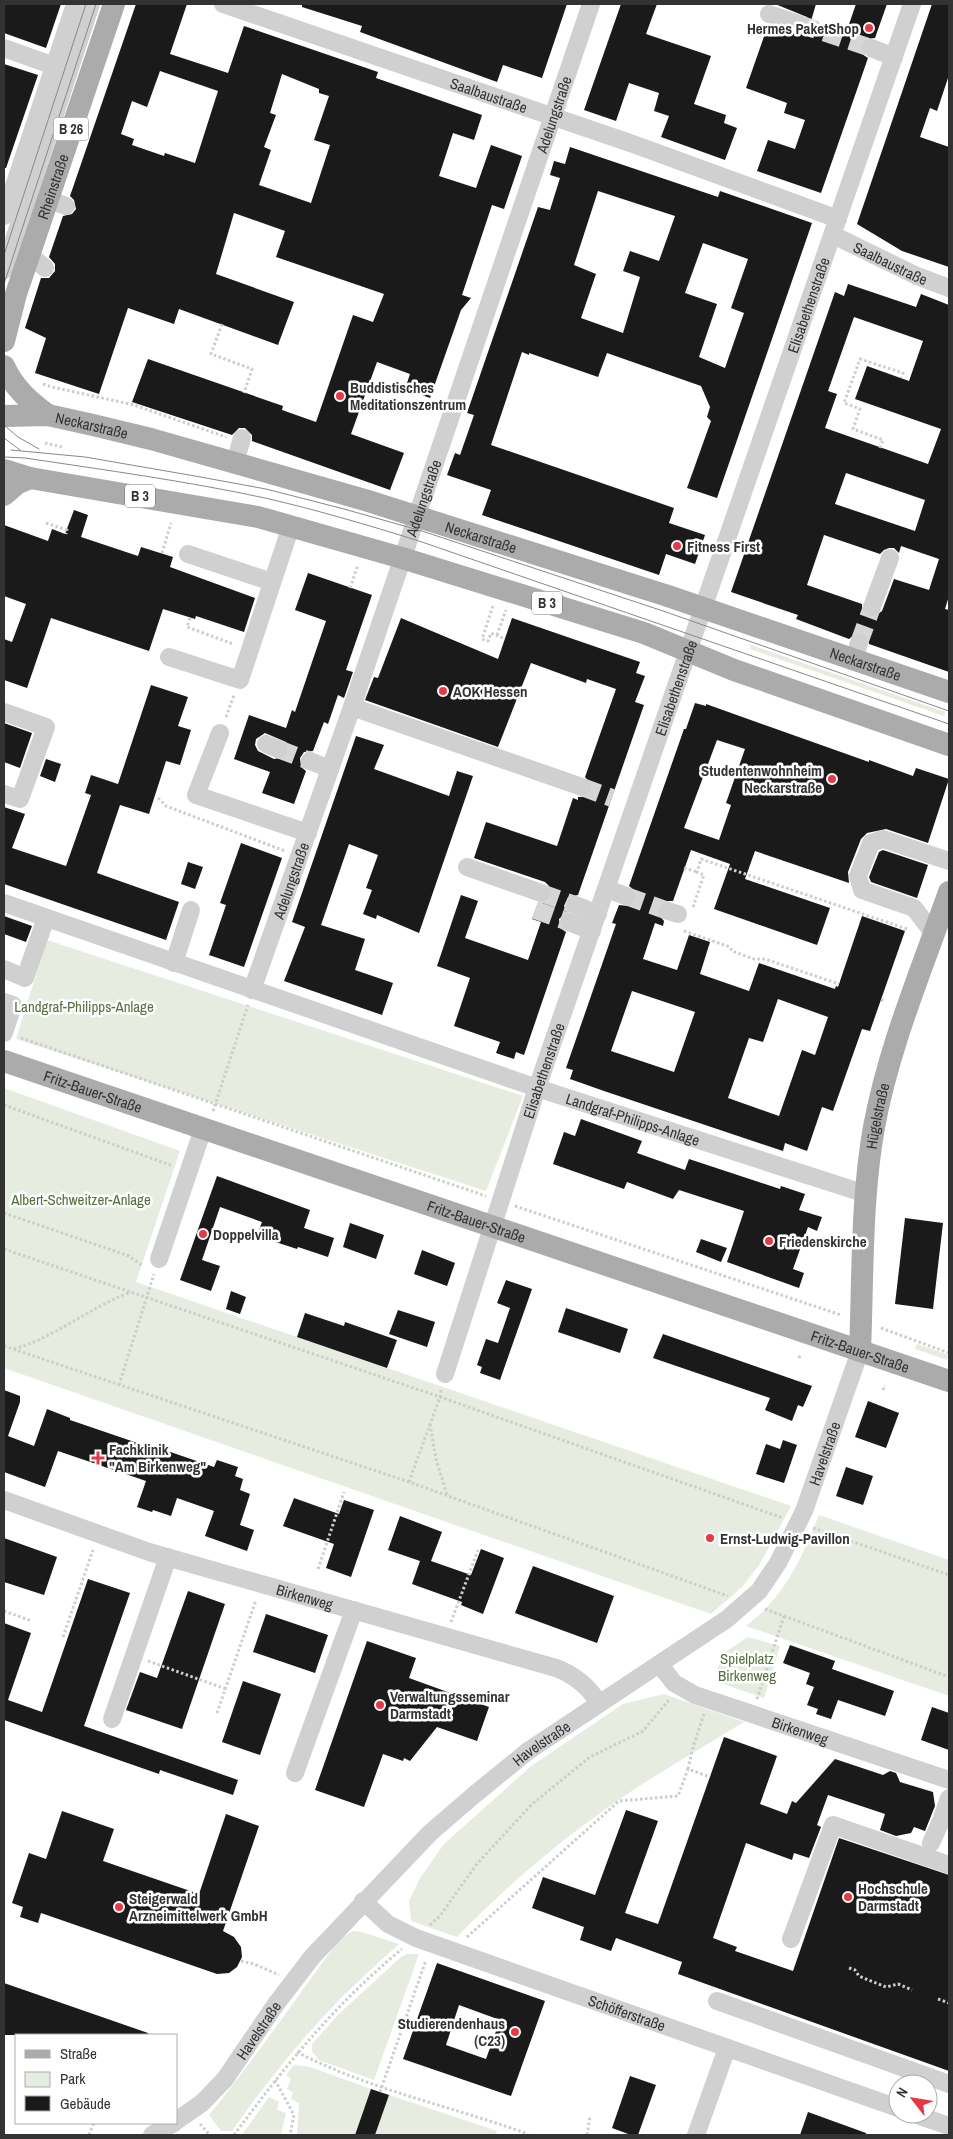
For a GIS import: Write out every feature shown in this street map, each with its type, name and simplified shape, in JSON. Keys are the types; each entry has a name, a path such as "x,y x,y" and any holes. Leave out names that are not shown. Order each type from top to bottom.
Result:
{"main road":[{"name":"Rheinstraße","path":"4,341 16,294 37,261 57,202 114,4"},
{"path":"4,366 17,389 29,402 48,416"},
{"name":"Neckarstraße","path":"4,416 48,416 151,439 416,516 704,609 856,652 949,692"},
{"name":"B 3","path":"4,470 30,478 188,504 258,517 292,526 644,633 734,670 949,744"},
{"path":"4,495 18,483 30,478"},
{"name":"Hügelstraße","path":"860,1351 866,1194 874,1127 890,1061 949,892"},
{"name":"Fritz-Bauer-Straße","path":"4,1061 492,1228 949,1379"}],"street":[{"path":"4,216 75,4"},
{"name":"Rheinstraße","path":"4,270 91,4"},
{"name":"Saalbaustraße","path":"223,4 552,116 836,227 917,276 949,288"},
{"name":"Adelungstraße","path":"252,990 352,707 591,4"},
{"name":"Elisabethenstraße","path":"445,1374 537,1088 912,4"},
{"path":"769,14 799,24"},
{"path":"4,48 54,66"},
{"path":"871,48 894,56"},
{"path":"234,463 242,438"},
{"path":"169,657 240,680 292,526"},
{"path":"188,554 272,582"},
{"path":"871,599 890,558"},
{"path":"352,707 582,787"},
{"path":"4,712 46,727 20,800 4,794"},
{"path":"220,733 196,795 308,833"},
{"path":"310,761 330,768"},
{"path":"934,934 914,908 862,890 858,876 871,843 883,839 949,861"},
{"path":"467,867 541,893"},
{"path":"607,889 626,896"},
{"name":"Landgraf-Philipps-Anlage","path":"4,903 537,1088 866,1194"},
{"path":"174,963 191,910"},
{"path":"592,931 572,914 598,914"},
{"path":"4,970 25,978 46,918"},
{"path":"4,1002 13,1005 4,1032"},
{"path":"157,1267 203,1129"},
{"name":"Havelstraße","path":"178,2120 202,2103 225,2079 293,1982 324,1943 424,1840 474,1795 528,1751 727,1620 748,1603 772,1574 799,1523 810,1498 860,1351"},
{"name":"Birkenweg","path":"4,1500 99,1535 168,1557 569,1673 587,1686 599,1703"},
{"path":"112,1719 168,1557"},
{"path":"296,1773 354,1610"},
{"name":"Birkenweg","path":"660,1664 670,1679 678,1686 709,1700 949,1780"},
{"path":"931,1843 949,1798"},
{"path":"791,1939 833,1825 949,1866"},
{"name":"Schöfferstraße","path":"363,1901 388,1924 424,1941 888,2104"},
{"path":"717,2001 949,2084"},
{"path":"696,2135 727,2048"},
{"name":"Havelstraße","path":"152,2135 171,2124"},
{"path":"945,2135 949,2126"}],"path":[{"path":"222,324 211,354 252,369 244,392"},
{"path":"880,448 883,440 853,429 860,409 844,403 860,358 903,373 901,378"},
{"path":"45,443 62,447"},
{"path":"46,523 67,530 66,534"},
{"path":"162,553 171,523"},
{"path":"350,588 358,565"},
{"path":"494,603 482,639 488,641 491,633 505,639"},
{"path":"497,635 503,617"},
{"path":"190,618 187,627 242,647"},
{"path":"220,733 240,680"},
{"path":"158,798 166,806 299,856"},
{"path":"697,872 701,859 910,930"},
{"path":"684,868 704,875 680,916 730,947 732,952 754,959 765,959 839,984"},
{"path":"881,1000 886,1002"},
{"path":"222,1088 244,1017"},
{"path":"4,1032 483,1195"},
{"path":"4,1105 190,1172"},
{"path":"522,1208 834,1313"},
{"path":"4,1213 157,1267 119,1386"},
{"path":"4,1249 440,1397 949,1575"},
{"path":"13,1349 47,1336 110,1299 131,1292"},
{"path":"815,1312 817,1307"},
{"path":"880,1328 949,1353"},
{"path":"4,1346 447,1495 949,1677"},
{"path":"409,1482 440,1397 445,1374"},
{"path":"883,1390 885,1385"},
{"path":"430,1424 436,1459 447,1495"},
{"path":"318,1569 344,1492"},
{"path":"63,1637 99,1535"},
{"path":"446,1637 478,1550"},
{"path":"217,1713 262,1584"},
{"path":"4,1611 32,1621"},
{"path":"753,1714 784,1616"},
{"path":"134,1656 226,1689"},
{"path":"381,2090 424,1941 476,1865 531,1805 590,1757 643,1731 678,1686"},
{"path":"457,1953 470,1933 619,1801 678,1796 709,1700"},
{"path":"688,1769 710,1777"},
{"path":"234,2135 297,2052 339,2005 424,1941"},
{"path":"241,1961 254,1964 293,1982"},
{"path":"850,1968 866,1979 886,1987 898,1984 912,1990"},
{"path":"938,1999 949,2003"},
{"path":"297,2052 323,2066 381,2090 532,2135"},
{"path":"275,2080 294,2115 290,2135"},
{"path":"587,2135 590,2116"}],"green space":[{"path":"751,645 945,712 944,716 750,649"},
{"name":"Landgraf-Philipps-Anlage","path":"47,940 523,1096 486,1191 16,1039"},
{"name":"Albert-Schweitzer-Anlage","path":"4,1088 180,1151 136,1282 791,1506 760,1564 742,1587 711,1614 4,1368"},
{"path":"917,1344 948,1355 947,1360 915,1349"},
{"path":"819,1515 949,1560 949,1696 746,1626 760,1614 781,1590 798,1562"},
{"name":"Spielplatz Birkenweg","path":"748,1637 780,1646 764,1698 723,1684 716,1674 722,1654"},
{"path":"664,1694 744,1722 644,1783 594,1817 523,1874 457,1937 411,1921 409,1901 419,1880 444,1844 530,1767 623,1704"},
{"path":"353,1931 399,1944 347,1992 311,2030 270,2079 232,2131 221,2131 209,2115 339,1940"},
{"path":"407,1954 419,1954 374,2080 319,2060 312,2051 312,2044 339,2014 401,1957"},
{"path":"294,2065 310,2067 371,2089 355,2135 297,2135 299,2103 291,2099 293,2092 287,2089 291,2079 286,2075"},
{"path":"389,2095 497,2131 495,2135 375,2135"},
{"path":"269,2097 279,2102 277,2110 286,2113 281,2135 242,2135"}],"building":[{"path":"4,4 61,4 46,48 4,33"},
{"path":"136,4 187,4 170,54 228,73 244,26 378,72 376,78 482,115 474,140 453,133 439,176 476,188 491,145 522,156 504,209 492,205 462,295 471,298 461,310 430,398 405,389 410,374 377,362 351,434 404,453 390,490 252,441 252,435 245,428 239,428 232,435 132,402 148,359 283,406 282,410 316,422 353,315 373,322 384,294 276,257 285,231 234,213 216,274 294,302 278,345 179,309 174,324 128,308 99,394 35,373 46,338 25,328 41,278 49,278 55,271 55,264 49,257 63,216 72,214 76,209 74,200 70,196","holes":["160,71 218,91 195,163 165,153 164,156 132,145 134,139 121,134 132,101 147,107","282,74 319,89 319,93 329,96 314,140 330,145 311,203 259,185 271,150 264,147 276,115 270,113"]},
{"path":"302,4 567,4 542,78 503,65 497,82 360,32 362,26 302,7"},
{"path":"621,4 657,4 646,34 711,56 694,104 726,115 724,123 737,128 725,160 661,137 669,116 654,111 659,93 629,83 616,121 584,110"},
{"path":"775,4 816,4 811,21 846,33 856,4 887,4 875,38 865,39 861,45 862,54 868,58 821,193 757,171 768,140 795,149 805,120 784,113 787,103 746,88 768,25 796,34 806,32 809,28 807,17"},
{"path":"932,4 949,4 949,75 937,111 930,108 920,137 949,147 949,267 902,251 857,224"},
{"path":"4,64 38,75 6,168 4,168"},
{"path":"570,147 718,197 720,191 812,223 717,498 687,488 711,421 707,417 710,407 701,386 607,353 598,377 522,352 491,445 674,508 669,523 705,535 695,564 666,554 659,575 482,515 491,490 447,475 455,453 460,455 474,415 467,413 538,207 550,210 560,178 550,175 554,161 565,164","holes":["598,191 675,216 659,261 630,251 623,271 640,277 623,333 581,318 596,274 574,265","703,243 748,259 731,308 744,313 725,368 699,357 717,304 685,293"]},
{"path":"848,284 916,307 921,294 949,305 949,596 945,609 949,610 949,672 869,644 867,636 862,633 856,633 849,639 796,619 798,615 731,592 835,292 844,296","holes":["854,317 923,341 909,381 867,366 855,399 941,429 928,464 825,428 837,394 828,391","846,473 925,500 915,531 835,504","824,535 880,554 889,548 894,548 899,553 901,546 939,559 929,590 894,579 882,611 874,617 868,617 862,609 862,604 807,585"]},
{"path":"74,510 88,515 81,537 138,556 141,547 173,557 170,567 255,598 244,632 196,616 195,619 163,609 149,651 51,618 27,688 4,680 4,639 12,642 26,604 4,596 4,525 48,541 52,529 65,534"},
{"path":"308,573 372,595 346,670 353,672 344,698 338,695 328,724 324,722 313,751 304,752 300,758 301,767 306,771 294,804 262,793 270,772 234,759 249,715 286,728 292,710 295,712 326,621 295,610","holes":["265,733 286,742 289,748 285,757 274,759 258,751 255,745 256,739"]},
{"path":"401,618 498,659 512,618 640,662 636,673 645,676 635,702 644,705 578,895 568,897 564,906 567,912 559,919 560,928 566,932 524,1055 516,1052 514,1059 496,1053 500,1042 454,1026 470,978 437,966 461,895 478,901 465,938 528,960 541,922 532,919 538,903 543,903 551,897 549,886 545,882 474,858 486,822 557,846 573,798 578,800 578,797 584,797 592,791 592,785 585,777 616,689 587,679 586,683 531,663 498,747 365,700 374,677 378,678"},
{"path":"151,685 188,697 178,726 191,730 180,765 166,761 149,814 120,805 97,873 179,902 166,940 4,884 4,807 25,814 12,848 66,866 91,795 85,793 91,775 118,784"},
{"path":"695,703 706,706 706,704 913,776 916,768 949,779 928,843 886,829 867,833 861,839 848,872 849,883 755,851 745,879 830,908 817,945 714,909 730,864 691,850 673,901 665,901 658,908 658,914 664,921 663,926 655,923 643,959 677,970 689,935 710,942 700,974 749,991 759,963 835,989 836,986 838,987 862,916 905,931 870,1031 862,1029 833,1111 822,1107 807,1151 785,1143 783,1151 604,1091 570,1079 573,1070 566,1068 616,924 612,923 619,905 628,906 636,899 634,890 629,886 684,729 686,729","holes":["717,740 745,749 726,803 731,805 719,840 684,828","632,991 695,1012 674,1072 611,1051","778,999 828,1017 815,1055 802,1050 779,1116 728,1098 749,1038 763,1042"]},
{"path":"4,723 32,733 20,768 4,762"},
{"path":"356,736 384,745 374,769 449,796 457,771 473,776 419,933 377,915 376,919 363,914 372,890 366,888 378,855 349,844 321,925 365,939 355,970 393,983 382,1015 284,981 305,927 292,922"},
{"path":"46,759 61,764 55,782 40,776"},
{"path":"241,843 282,858 244,967 209,955 226,905 220,903"},
{"path":"883,850 928,865 917,898 871,882 869,877 879,852"},
{"path":"188,862 203,867 195,889 181,884"},
{"path":"4,916 32,926 26,942 4,934"},
{"path":"581,1119 642,1141 637,1153 685,1170 689,1159 780,1189 781,1186 805,1194 799,1210 822,1217 817,1231 808,1227 793,1269 804,1273 799,1288 727,1262 744,1211 679,1190 673,1199 627,1182 624,1189 553,1164 564,1132 575,1136"},
{"path":"217,1176 310,1210 304,1228 334,1238 328,1257 257,1236 262,1222 220,1207 202,1260 220,1266 211,1291 180,1280"},
{"path":"905,1218 943,1223 933,1309 895,1304"},
{"path":"350,1223 384,1235 376,1259 343,1247"},
{"path":"701,1239 727,1248 721,1262 696,1252"},
{"path":"422,1250 455,1263 447,1286 414,1274"},
{"path":"506,1280 532,1289 500,1380 480,1373 482,1367 477,1365 486,1339 498,1343 510,1308 497,1303"},
{"path":"231,1291 246,1297 240,1314 226,1309"},
{"path":"566,1308 628,1329 620,1353 558,1332"},
{"path":"398,1310 435,1322 427,1347 389,1334"},
{"path":"305,1313 344,1326 345,1322 397,1340 387,1368 297,1337"},
{"path":"663,1334 812,1386 803,1407 798,1405 792,1421 765,1410 770,1398 653,1358"},
{"path":"4,1390 20,1396 20,1402 8,1436 34,1446 47,1409 70,1418 70,1420 214,1467 217,1460 238,1467 235,1476 243,1479 240,1490 250,1494 240,1525 254,1530 247,1551 205,1536 214,1511 177,1498 171,1516 137,1507 146,1481 58,1451 45,1487 4,1472"},
{"path":"868,1401 899,1413 886,1448 855,1437"},
{"path":"783,1440 797,1445 784,1483 756,1474 766,1444 780,1449"},
{"path":"846,1467 873,1476 863,1505 836,1496"},
{"path":"294,1498 339,1514 344,1500 374,1510 351,1577 326,1568 334,1544 283,1526"},
{"path":"400,1516 442,1532 431,1561 471,1575 481,1549 504,1558 483,1614 461,1605 462,1602 412,1584 420,1561 388,1550"},
{"path":"4,1538 57,1557 44,1595 4,1582"},
{"path":"533,1566 614,1596 597,1643 515,1613"},
{"path":"88,1579 130,1593 84,1726 238,1780 233,1795 160,1770 159,1774 4,1720 4,1623 31,1633 8,1700 42,1712"},
{"path":"188,1591 225,1604 182,1729 126,1710 140,1672 157,1678"},
{"path":"266,1614 328,1635 315,1673 253,1652"},
{"path":"367,1641 416,1658 409,1678 489,1707 477,1741 437,1727 410,1761 404,1758 403,1761 383,1754 364,1807 315,1790"},
{"path":"790,1645 835,1661 832,1669 894,1691 885,1716 838,1700 831,1719 816,1714 818,1709 807,1705 814,1687 806,1684 810,1673 783,1663"},
{"path":"243,1681 281,1694 260,1755 222,1742"},
{"path":"932,1707 949,1713 949,1750 921,1740"},
{"path":"724,1737 777,1756 760,1804 787,1814 792,1801 796,1803 835,1759 883,1775 890,1771 896,1773 900,1782 933,1792 935,1806 925,1831 914,1827 911,1833 896,1836 880,1830 885,1814 828,1795 817,1825 821,1827 809,1858 794,1853 792,1860 746,1843 713,1938 737,1947 735,1951 793,1971 839,1838 949,1875 949,2071 678,1974 682,1962 616,1938 611,1951 580,1940 584,1927 532,1908 543,1877 595,1895 626,1810 658,1821 625,1913 658,1924"},
{"path":"62,1811 114,1829 103,1861 199,1894 226,1814 259,1826 223,1931 234,1937 241,1947 242,1957 237,1967 229,1973 217,1974 41,1913 38,1923 20,1917 23,1907 12,1903 29,1853 46,1859"},
{"name":"Studierendenhaus (C23)","path":"437,1963 545,2001 511,2096 403,2059","holes":["459,2005 500,2020 486,2059 446,2045"]},
{"path":"4,1983 148,2033 148,2034 4,2035"},
{"path":"630,2076 656,2085 638,2135 631,2135 612,2128"},
{"path":"371,2089 389,2095 375,2135 355,2135"},
{"path":"808,2112 866,2133 866,2135 800,2135"}],"tunnel":[{"path":"799,24 871,48"},
{"path":"859,643 872,607"},
{"path":"278,749 310,761"},
{"path":"582,787 612,798"},
{"path":"541,893 575,905"},
{"path":"626,896 668,911"},
{"path":"535,910 569,922"}],"tram line":[{"path":"4,255 86,4"},
{"path":"4,284 96,4"},
{"path":"4,425 18,437 39,449"},
{"path":"4,438 20,450"},
{"path":"11,450 85,457 195,476 266,489 344,509 422,531 663,611 949,711"},
{"path":"4,457 25,458 205,486 265,498 342,518 419,541 949,724"}],"place":[{"name":"Hermes PaketShop","path":"869,28"},
{"name":"Buddistisches Meditationszentrum","path":"340,396"},
{"name":"Fitness First","path":"677,546"},
{"name":"AOK Hessen","path":"443,691"},
{"name":"Studentenwohnheim Neckarstraße","path":"832,779"},
{"name":"Doppelvilla","path":"203,1234"},
{"name":"Friedenskirche","path":"769,1241"},
{"name":"Fachklinik \"Am Birkenweg\"","path":"98,1458"},
{"name":"Ernst-Ludwig-Pavillon","path":"710,1538"},
{"name":"Verwaltungsseminar Darmstadt","path":"380,1705"},
{"name":"Hochschule Darmstadt","path":"848,1897"},
{"name":"Steigerwald Arzneimittelwerk GmbH","path":"119,1907"},
{"name":"Studierendenhaus (C23)","path":"515,2032"}]}
